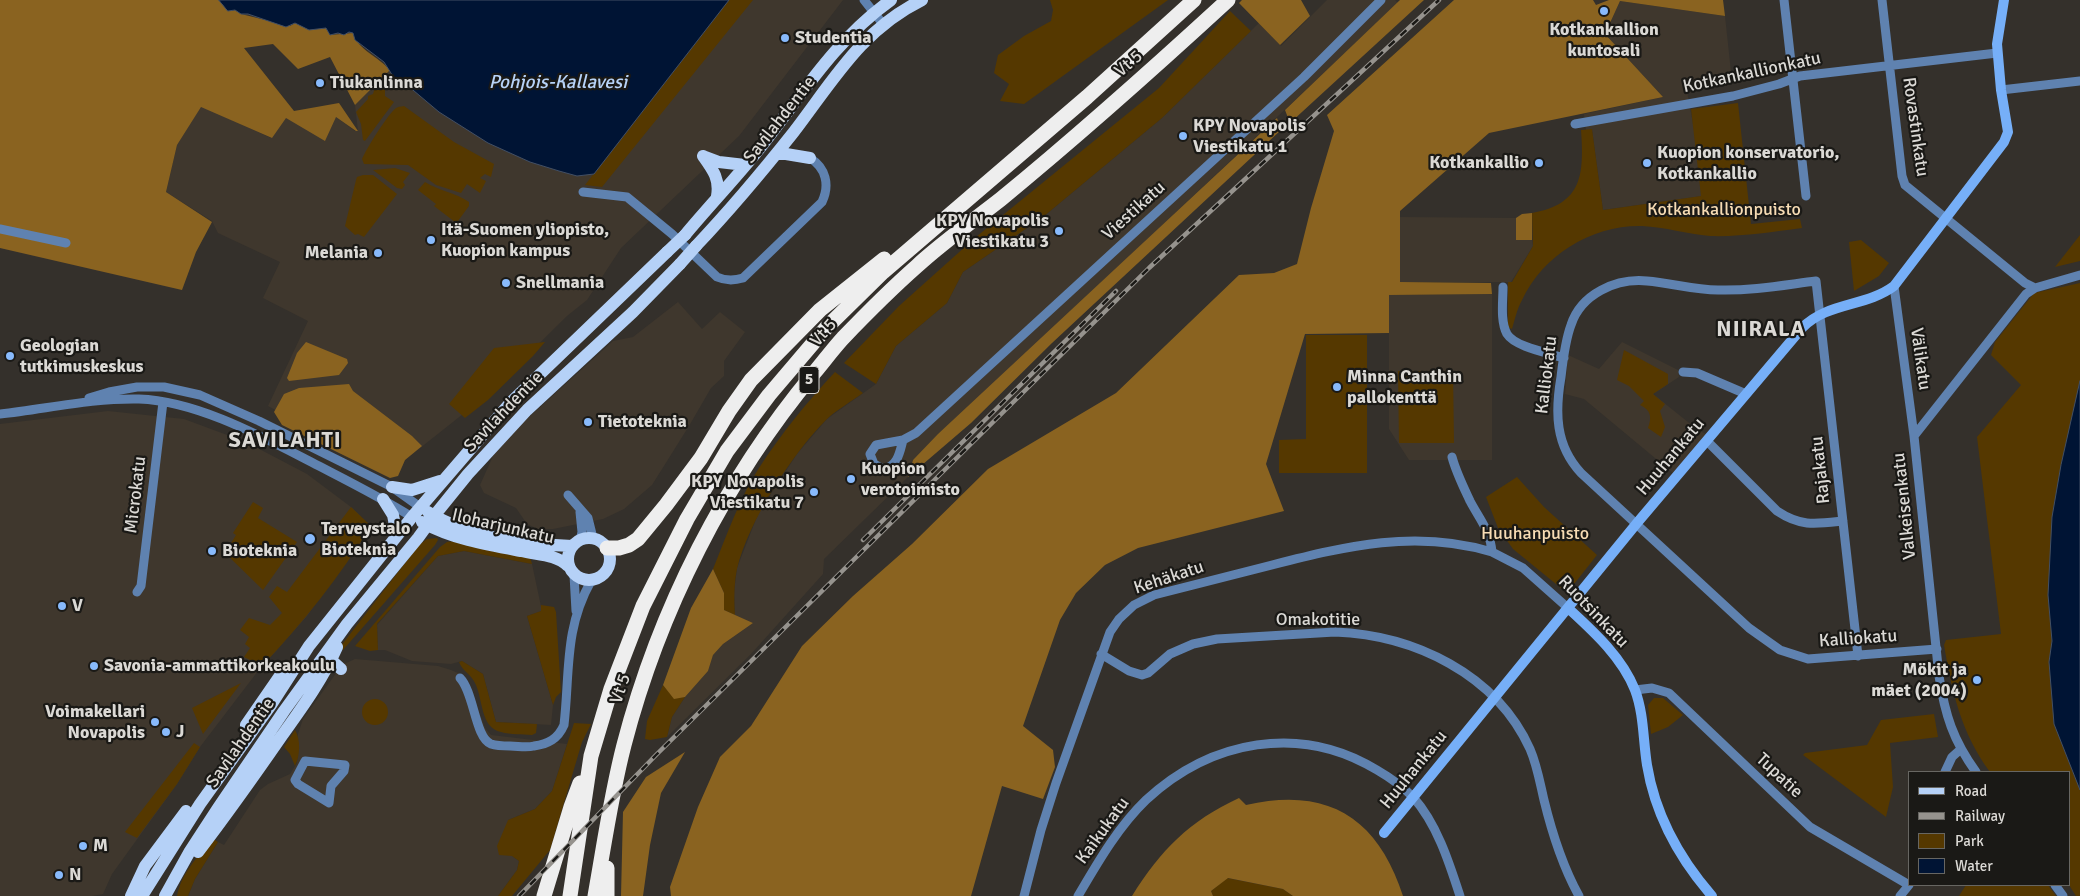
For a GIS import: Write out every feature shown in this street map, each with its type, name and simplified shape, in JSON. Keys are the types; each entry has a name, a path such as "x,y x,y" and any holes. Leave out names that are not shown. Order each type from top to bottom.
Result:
{"highway":[{"name":"Vt 5","path":"570,896 591,756 611,689 643,606 687,519 727,451 769,396 826,328 883,272 1086,97 1194,0"},
{"name":"Vt 5","path":"595,896 616,778 629,727 648,668 680,587 732,488 778,417 841,340 917,265 1010,191 1171,52 1228,0"},
{"path":"607,548 619,548 638,539 701,458 729,411 751,380 795,334 883,260 932,229"},
{"path":"544,896 571,807 591,756"},
{"path":"607,896 608,860 616,778"}],"main road":[{"name":"Savilahdentie","path":"142,896 191,818 271,705 330,617 442,480 510,402 685,235 744,165 828,59 850,34 874,12 891,0"},
{"name":"Savilahdentie","path":"164,896 190,850 284,711 347,624 468,474 527,410 633,312 729,212 776,154 848,58 883,24 922,0"},
{"path":"792,133 794,144 799,151 810,158"},
{"path":"776,154 810,158"},
{"path":"717,196 719,186 717,179 703,156 719,162 744,165"},
{"path":"392,487 412,490 442,480"},
{"path":"383,498 393,515 397,536"},
{"path":"416,512 431,521"},
{"name":"Iloharjunkatu","path":"431,521 515,541 582,541"},
{"name":"Iloharjunkatu","path":"431,521 447,534 556,557 571,570"},
{"path":"599,540 607,548 611,561 601,578 592,581 583,580 571,570 567,559 582,541 599,540"},
{"path":"131,896 145,866 174,828 269,690 299,651 330,617"},
{"path":"179,871 195,855 226,816 302,706 331,660 347,624"},
{"path":"331,660 341,669"}],"street":[{"path":"864,0 883,24"},
{"name":"Viestikatu","path":"903,440 916,433 1171,200 1304,77 1382,0"},
{"path":"1784,0 1806,196"},
{"name":"Rovastinkatu","path":"1882,0 1902,176 1905,185 2025,283 2035,288"},
{"path":"2004,0 1997,53 2001,90 2080,81"},
{"name":"Kotkankallionkatu","path":"1574,124 1742,94 1794,78 1997,53"},
{"name":"Huuhankatu","path":"1384,833 1637,523 1802,328 1820,314 1869,300 1894,286 2007,136 2008,132 2001,90"},
{"path":"583,192 627,197 672,234 717,277 734,281 742,278 822,202 827,192 827,181 822,168 810,158"},
{"path":"0,229 66,244"},
{"name":"Valkeisenkatu","path":"1975,771 1961,749 1944,710 1914,436 2026,294 2035,288 2080,275"},
{"name":"Kalliokatu","path":"1816,280 1754,288 1717,290 1632,280 1597,292 1579,309 1570,326 1558,392 1557,419 1560,435 1566,452 1581,473 1749,628 1780,650 1808,659 1937,649"},
{"name":"Rajakatu","path":"1816,280 1858,656"},
{"name":"Välikatu","path":"1894,286 1914,436"},
{"path":"1502,288 1503,321 1508,334 1518,343 1564,358"},
{"path":"1683,372 1697,373 1746,394"},
{"path":"72,403 126,389 164,387 200,396 259,421 392,487 416,512"},
{"path":"0,414 72,403 138,399 183,405 252,433 383,498 416,512"},
{"name":"Microkatu","path":"137,592 141,586 163,402"},
{"path":"1707,441 1777,510 1790,519 1802,523 1816,524 1842,521"},
{"path":"1452,456 1456,472 1471,503 1488,529 1492,552"},
{"path":"568,495 580,512 588,518 582,541"},
{"name":"Kehäkatu","path":"1024,896 1043,823 1101,654 1110,632 1119,618 1134,605 1154,596 1322,553 1370,543 1429,541 1492,552"},
{"name":"Ruotsinkatu","path":"1492,552 1523,568 1568,608 1609,649 1635,690 1642,718 1647,765 1660,810 1680,854 1712,896"},
{"path":"460,678 468,688 483,737 490,744 530,747 542,745 560,734 564,725 569,654 576,611 571,570"},
{"path":"576,611 592,581"},
{"name":"Omakotitie","path":"1101,654 1129,671 1142,675 1148,673 1170,654 1193,644 1217,639 1354,633 1397,641 1437,656 1466,674 1494,697 1513,720 1530,748 1557,843 1579,896"},
{"name":"Tupatie","path":"1635,690 1658,689 1669,693 1810,827 1908,884"},
{"name":"Kaikukatu","path":"1078,896 1120,831 1147,800 1192,768 1220,754 1263,744 1292,742 1337,750 1352,756 1382,773 1412,797 1440,842 1460,896"},
{"path":"1945,771 1952,757 1961,749"},
{"path":"305,761 345,765 344,771 331,786 330,803 297,782 296,777 305,761"},
{"path":"1900,896 1908,886"}],"shaded area":[{"path":"0,0 219,0 228,11 235,10 241,14 290,26 295,23 310,28 326,28 330,35 353,33 364,49 390,70 355,105 330,57 298,69 273,44 244,48 294,111 339,103 358,131 336,117 325,141 286,118 272,138 201,107 177,145 166,192 212,222 196,252 182,290 0,248"},
{"name":"Itä-Suomen yliopisto, Kuopion kampus","path":"729,0 843,0 739,136 621,248 587,300 567,316 487,395 405,460 398,476 268,406 308,321 263,298 280,262 218,233 212,221 166,192 177,145 201,106 271,138 286,116 336,117 355,131 358,131 355,105 390,70 396,81 407,85 439,112 488,143 530,162 559,171 577,176 594,174"},
{"path":"1242,0 1301,0 1310,16 1280,45 1239,3"},
{"path":"1327,0 1395,0 1398,3 913,460 908,477 824,559 823,574 751,654 667,737 672,717 685,697 708,671 713,655 723,644 753,623 735,615 734,592 737,568 758,514 797,454 827,419 876,384 896,346 947,303 963,272 1043,217 1162,118 1259,23 1281,46"},
{"path":"1400,0 1424,0 1290,123 1285,110"},
{"path":"1454,0 1593,0 1596,5 1609,0 1723,0 1725,16 1620,1 1605,34 1663,97 1489,133 1400,211 1400,282 1491,283 1492,294 1389,295 1389,333 1305,334 1266,464 1284,511 1138,548 1105,565 1076,593 1060,620 1023,726 1053,750 1055,767 1043,799 1002,786 971,896 671,896 670,887 698,807 720,757 751,726 802,646 853,596 912,544 988,469 1116,393 1239,275 1274,273 1297,264 1311,208 1334,131 1327,115"},
{"path":"1620,1 1725,16 1732,81 1687,91 1694,129 1702,196 1603,210 1592,130 1586,130 1584,114 1663,97 1605,34"},
{"path":"1277,118 1281,130 1052,343 971,423 908,477 913,460 938,434"},
{"path":"1532,213 1532,240 1516,240 1516,218 1522,214"},
{"path":"1400,217 1516,218 1516,240 1532,240 1533,246 1511,282 1399,282"},
{"path":"1492,294 1492,460 1409,460 1389,429 1389,295"},
{"path":"678,302 702,329 720,312 745,332 724,361 724,376 711,388 652,485 624,509 603,519 553,529 538,529 527,524 516,508 484,493 480,485 493,456 517,428 613,341 633,337"},
{"path":"306,342 347,359 348,363 339,375 289,381 287,378 297,353"},
{"path":"1622,342 1678,370 1679,377 1653,394 1698,430 1706,434 1673,473 1584,399 1565,394 1568,355 1599,369"},
{"path":"349,384 353,391 412,436 422,446 405,460 398,476 390,478 282,425 274,412 284,394 299,388"},
{"path":"108,411 184,419 246,442 307,474 351,507 371,526 307,616 258,671 200,747 177,784 112,874 103,894 92,896 0,896 0,424"},
{"path":"464,551 532,564 542,611 527,616 553,705 551,725 496,722 483,674 462,661 451,664 412,661 385,650 378,650 377,625 438,556"},
{"path":"713,569 724,593 724,610 753,623 723,644 713,655 708,671 685,697 674,699 663,685 691,608"},
{"path":"355,659 438,666 451,670 458,673 468,682 485,728 491,735 567,744 552,791 535,809 508,820 512,856 519,861 517,870 498,896 188,896 195,879 218,842 224,845 260,790 268,784 290,774 297,763 298,734 303,719 342,665"},
{"path":"685,752 661,793 650,845 643,896 621,896 623,812 646,777"},
{"path":"1239,798 1246,805 1275,800 1302,800 1325,805 1346,814 1364,828 1379,846 1392,869 1403,896 1293,896 1283,889 1228,878 1211,891 1213,896 1132,896 1165,851 1178,838 1205,817"}],"green space":[{"path":"729,0 753,0 602,187 585,185"},
{"path":"1050,0 1168,0 1024,104 1000,101 1009,84 994,73 998,55 1024,36 1051,21 1053,10"},
{"path":"1230,11 1251,31 1162,118 1043,217 963,272 947,303 896,346 876,384 844,363 899,306 976,237 1159,88"},
{"path":"379,85 385,90 385,96 394,102 365,141 363,140 361,124 356,112 368,99 368,96 373,94 375,87"},
{"name":"Kotkankallionpuisto","path":"1738,103 1751,224 1800,219 1802,228 1722,236 1701,235 1642,226 1623,227 1605,231 1571,246 1543,269 1531,284 1522,300 1512,329 1508,327 1508,282 1512,282 1533,246 1532,213 1549,209 1562,202 1577,185 1582,160 1581,130 1592,129 1603,210 1701,196 1691,109"},
{"path":"404,106 454,142 494,164 491,177 485,174 480,178 486,181 480,193 467,184 461,193 436,185 408,165 364,164 362,159 383,124 396,108"},
{"path":"395,168 410,173 403,182 405,185 402,189 397,188 373,170"},
{"path":"373,175 397,194 364,237 358,234 355,235 345,226 357,177"},
{"path":"425,182 469,202 469,206 455,225 455,222 434,206 436,204 418,190"},
{"path":"2080,235 2080,261 2055,267"},
{"path":"1861,240 1889,263 1879,276 1854,291 1849,242"},
{"path":"2080,283 2080,896 2076,896 2070,886 2070,771 1989,771 1972,742 1959,712 1950,679 1944,645 1946,640 2001,634 1977,437 2021,385 1991,355 1995,342 2034,293"},
{"name":"Minna Canthin pallokenttä","path":"1306,335 1367,335 1367,473 1279,473 1279,440 1306,439"},
{"path":"545,342 488,400 465,418 449,404 494,348"},
{"path":"1624,350 1668,374 1668,384 1653,394 1665,404 1660,411 1665,427 1661,437 1648,428 1650,414 1640,405 1644,401 1629,386 1617,380"},
{"path":"1398,371 1453,371 1454,443 1399,443"},
{"path":"835,372 863,393 830,416 813,434 786,470 761,510 743,550 737,569 734,592 735,615 724,610 724,593 713,569 728,531 752,479 767,455 795,418"},
{"name":"Huuhanpuisto","path":"1517,477 1544,507 1597,555 1567,593 1513,549 1498,528 1486,497"},
{"path":"253,502 263,508 258,518 297,542 263,590 225,553 236,535 233,533"},
{"path":"351,507 371,526 347,563 292,633 262,666 244,657 250,648 245,644 249,637 240,630 249,618 270,625 282,613 269,597 277,586 287,592"},
{"path":"437,538 438,540 435,545 343,650 340,647 419,545 427,539"},
{"path":"455,541 530,557 532,564 464,551 438,556 377,624 378,650 370,651 355,646 440,547 447,542"},
{"path":"541,605 554,607 556,612 561,692 556,697 553,705 527,616 541,611"},
{"path":"462,661 483,674 496,722 537,724 536,733 532,735 505,733 489,725 483,712 478,689 471,677 460,665 459,662"},
{"path":"241,683 203,734 192,708"},
{"path":"663,685 674,698 685,697 672,717 667,737 645,739 647,721"},
{"path":"1654,698 1663,698 1683,715 1668,727 1651,734 1648,705"},
{"path":"375,699 384,703 388,712 384,721 375,725 366,721 362,712 366,703"},
{"path":"1934,714 1938,737 1890,743 1893,787 1886,817 1803,755 1805,753 1867,745 1881,720"},
{"path":"574,723 591,724 582,742 550,850 512,896 498,896 517,870 519,861 512,856 499,855 497,846 508,820 535,809 552,791"},
{"path":"295,730 299,748 295,766 290,754 284,747"},
{"path":"194,743 200,747 177,784 137,838 125,832"},
{"path":"212,838 218,842 195,879 188,896 177,896 179,887 191,865"},
{"path":"1227,878 1283,889 1293,896 1213,896 1211,891"},
{"path":"1965,886 2049,886 2056,896 1959,896"}],"water":[{"name":"Pohjois-Kallavesi","path":"219,0 729,0 594,174 577,176 530,162 488,143 439,112 407,85 396,81 384,62 355,40 353,33 330,35 326,28 309,30 295,23 286,27 248,14 241,14 235,10 228,11"},
{"path":"2080,381 2080,790 2054,724 2049,662 2052,641 2048,595 2052,517 2061,465"}],"railway":[{"path":"519,896 656,755 1149,268 1439,0"},
{"path":"863,540 1116,291"}],"place":[{"name":"Kotkankallion kuntosali","path":"1604,11"},
{"name":"Studentia","path":"785,38"},
{"name":"Tiukanlinna","path":"320,83"},
{"name":"KPY Novapolis Viestikatu 1","path":"1183,136"},
{"name":"Kotkankallio","path":"1539,163"},
{"name":"Kuopion konservatorio, Kotkankallio","path":"1647,163"},
{"name":"KPY Novapolis Viestikatu 3","path":"1059,231"},
{"name":"Itä-Suomen yliopisto, Kuopion kampus","path":"431,240"},
{"name":"Melania","path":"378,253"},
{"name":"Snellmania","path":"506,283"},
{"name":"Geologian tutkimuskeskus","path":"10,356"},
{"name":"Minna Canthin pallokenttä","path":"1337,387"},
{"name":"Tietoteknia","path":"588,422"},
{"name":"Kuopion verotoimisto","path":"851,479"},
{"name":"KPY Novapolis Viestikatu 7","path":"814,492"},
{"name":"Terveystalo Bioteknia","path":"310,539"},
{"name":"Bioteknia","path":"212,551"},
{"name":"V","path":"62,606"},
{"name":"Savonia-ammattikorkeakoulu","path":"94,666"},
{"name":"Mökit ja mäet (2004)","path":"1977,680"},
{"name":"Voimakellari Novapolis","path":"155,722"},
{"name":"J","path":"166,732"},
{"name":"M","path":"83,846"},
{"name":"N","path":"59,875"}],"district":[{"name":"NIIRALA","path":"1761,330"},
{"name":"SAVILAHTI","path":"285,441"}]}
